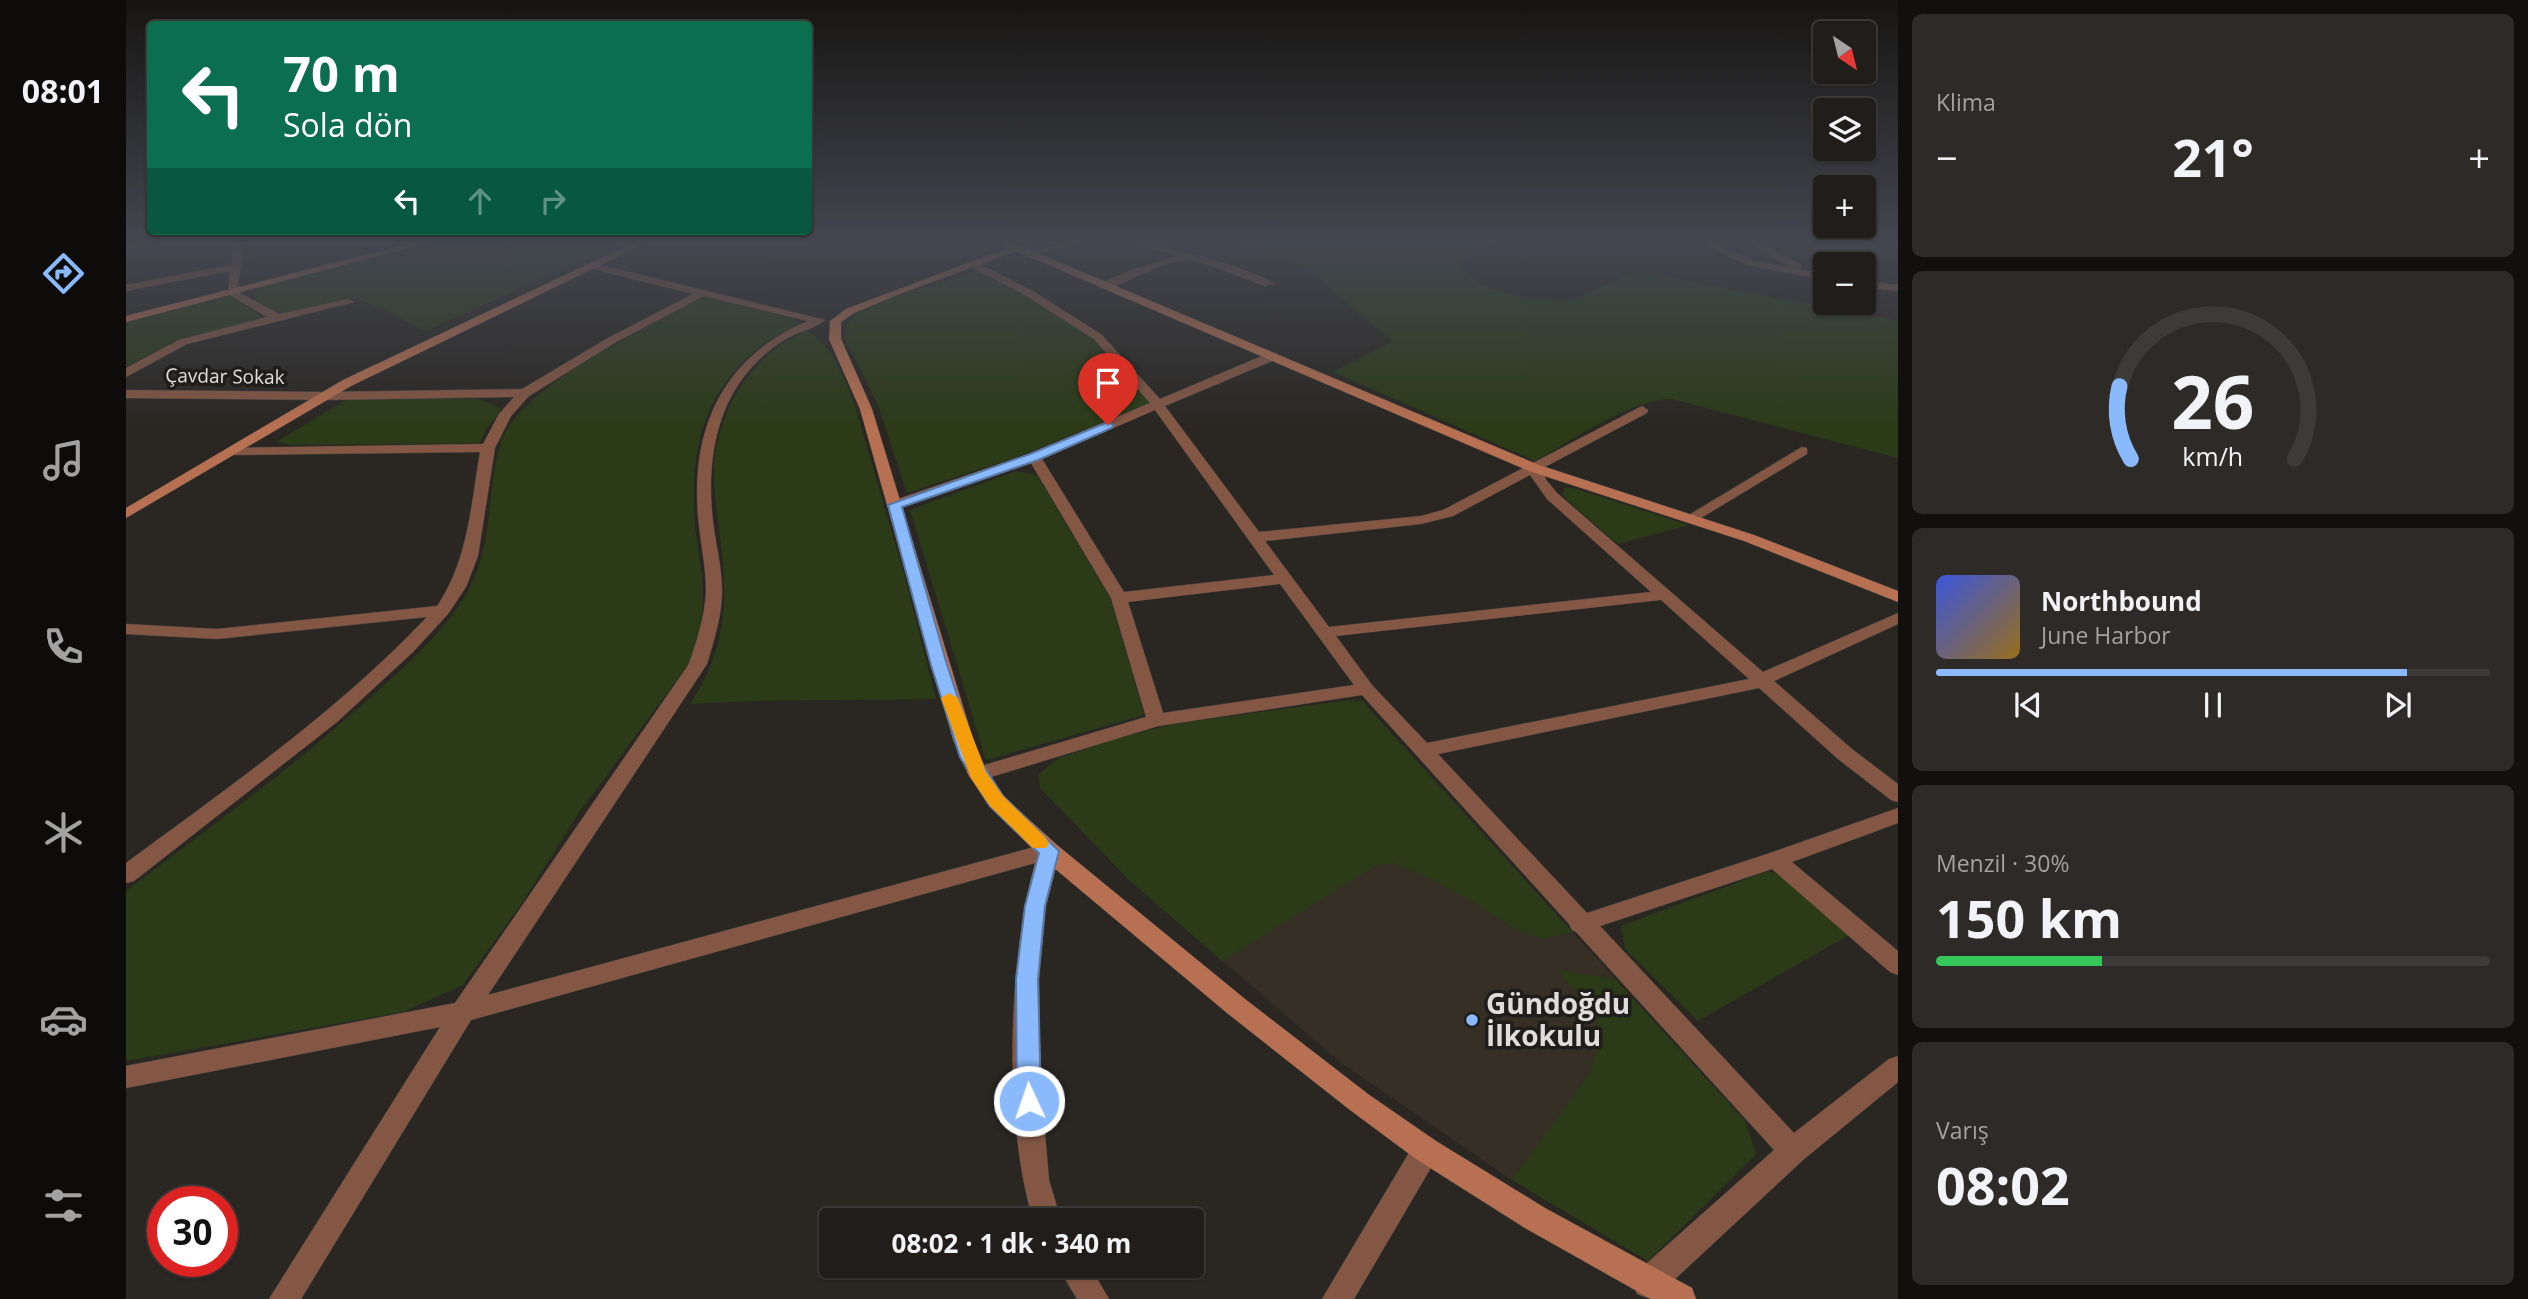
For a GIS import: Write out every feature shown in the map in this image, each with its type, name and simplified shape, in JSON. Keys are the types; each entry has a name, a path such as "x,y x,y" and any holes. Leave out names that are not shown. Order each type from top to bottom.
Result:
{"street":[{"path":"126,318 185,304"},
{"path":"253,304 278,318"},
{"path":"126,373 183,342 342,304"},
{"path":"126,514 324,396 511,304"},
{"path":"126,875 332,718 405,652 442,610 458,587 470,556 488,448 505,414 525,393 612,340 682,304"},
{"path":"750,304 828,321"},
{"path":"284,1299 463,1012 698,664 710,629 714,595 704,459 710,431 730,386 756,355 779,337 828,321 866,304"},
{"path":"1045,304 1098,337 1157,404 1327,632 1366,689 1580,924 1632,976 1793,1151"},
{"path":"1149,304 1534,468 1691,518 1898,597"},
{"path":"828,321 866,409 939,665 966,748 978,774 996,801 1049,851 1236,1006 1426,1150 1535,1218 1681,1299"},
{"path":"894,505 1034,457 1273,356"},
{"name":"Çavdar Sokak","path":"126,394 324,396 525,393"},
{"path":"1256,537 1436,517 1462,508 1643,410"},
{"path":"235,451 488,448"},
{"path":"1691,518 1802,451"},
{"path":"1034,457 1119,598 1156,720"},
{"path":"1534,468 1540,482 1552,496 1845,754 1898,795"},
{"path":"1119,598 1286,578"},
{"path":"1327,632 1665,595"},
{"path":"126,629 217,634 442,610"},
{"path":"1421,751 1763,681 1898,618"},
{"path":"978,774 1156,720 1366,689"},
{"path":"1580,924 1775,860 1898,815"},
{"path":"126,1077 463,1012 1049,851"},
{"path":"1043,1208 1035,1180 1027,1075 1027,993 1035,906 1049,851"},
{"path":"1775,860 1898,965"},
{"path":"1648,1283 1793,1151 1898,1067"},
{"path":"1337,1299 1426,1150"},
{"path":"1080,1278 1094,1299"}],"shaded area":[{"name":"Gündoğdu İlkokulu","path":"1350,700 1362,701 1745,1121 1756,1154 1648,1261 1512,1180 1340,1062 1129,880 1040,788 1039,774 1059,758 1115,739 1173,724"}],"green space":[{"path":"200,304 242,304 261,316 174,343 126,366 126,322"},
{"path":"261,304 324,304 288,312 275,312"},
{"path":"369,304 487,304 426,331"},
{"path":"690,304 732,304 792,318 799,324 770,340 745,360 726,381 702,432 696,461 694,493 703,604 690,662 578,814 524,900 463,985 403,1012 126,1061 126,891 312,748 432,639 450,618 475,576 486,536 499,448 509,426 529,404 555,383 617,343"},
{"path":"878,304 1039,304 1093,338 1151,403 1014,458 907,493 878,405 844,337 847,324 855,314"},
{"path":"1348,304 1807,304 1813,305 1813,315 1866,315 1898,321 1898,458 1672,399 1656,401 1620,413 1535,461 1333,372 1393,341"},
{"path":"807,331 816,336 830,353 842,373 854,403 904,574 936,699 690,704 711,665 722,623 724,578 714,476 720,431 728,409 753,370 787,341"},
{"path":"348,399 478,399 500,408 500,412 487,428 480,443 291,445 276,442"},
{"path":"1016,471 1037,475 1111,600 1144,715 986,760 910,510"},
{"path":"1564,488 1573,488 1689,525 1618,544 1567,500 1563,494"},
{"path":"1350,700 1362,701 1572,932 1544,939 1516,929 1467,898 1394,863 1377,865 1222,961 1129,880 1040,788 1039,774 1059,758 1115,739 1173,724"},
{"path":"1765,872 1777,873 1851,934 1698,1021 1625,949 1621,926"},
{"path":"1558,970 1615,979 1745,1121 1756,1154 1648,1261 1512,1180 1590,1073 1600,1040 1596,1018"}],"slow traffic":[{"path":"949,698 969,757 978,774 996,801 1040,843"}],"place":[{"name":"Gündoğdu İlkokulu","path":"1472,1020"}],"route":[{"path":"1029,1101 1027,979 1035,906 1049,851 996,801 969,757 939,665 894,505 1034,457 1108,425"}]}
